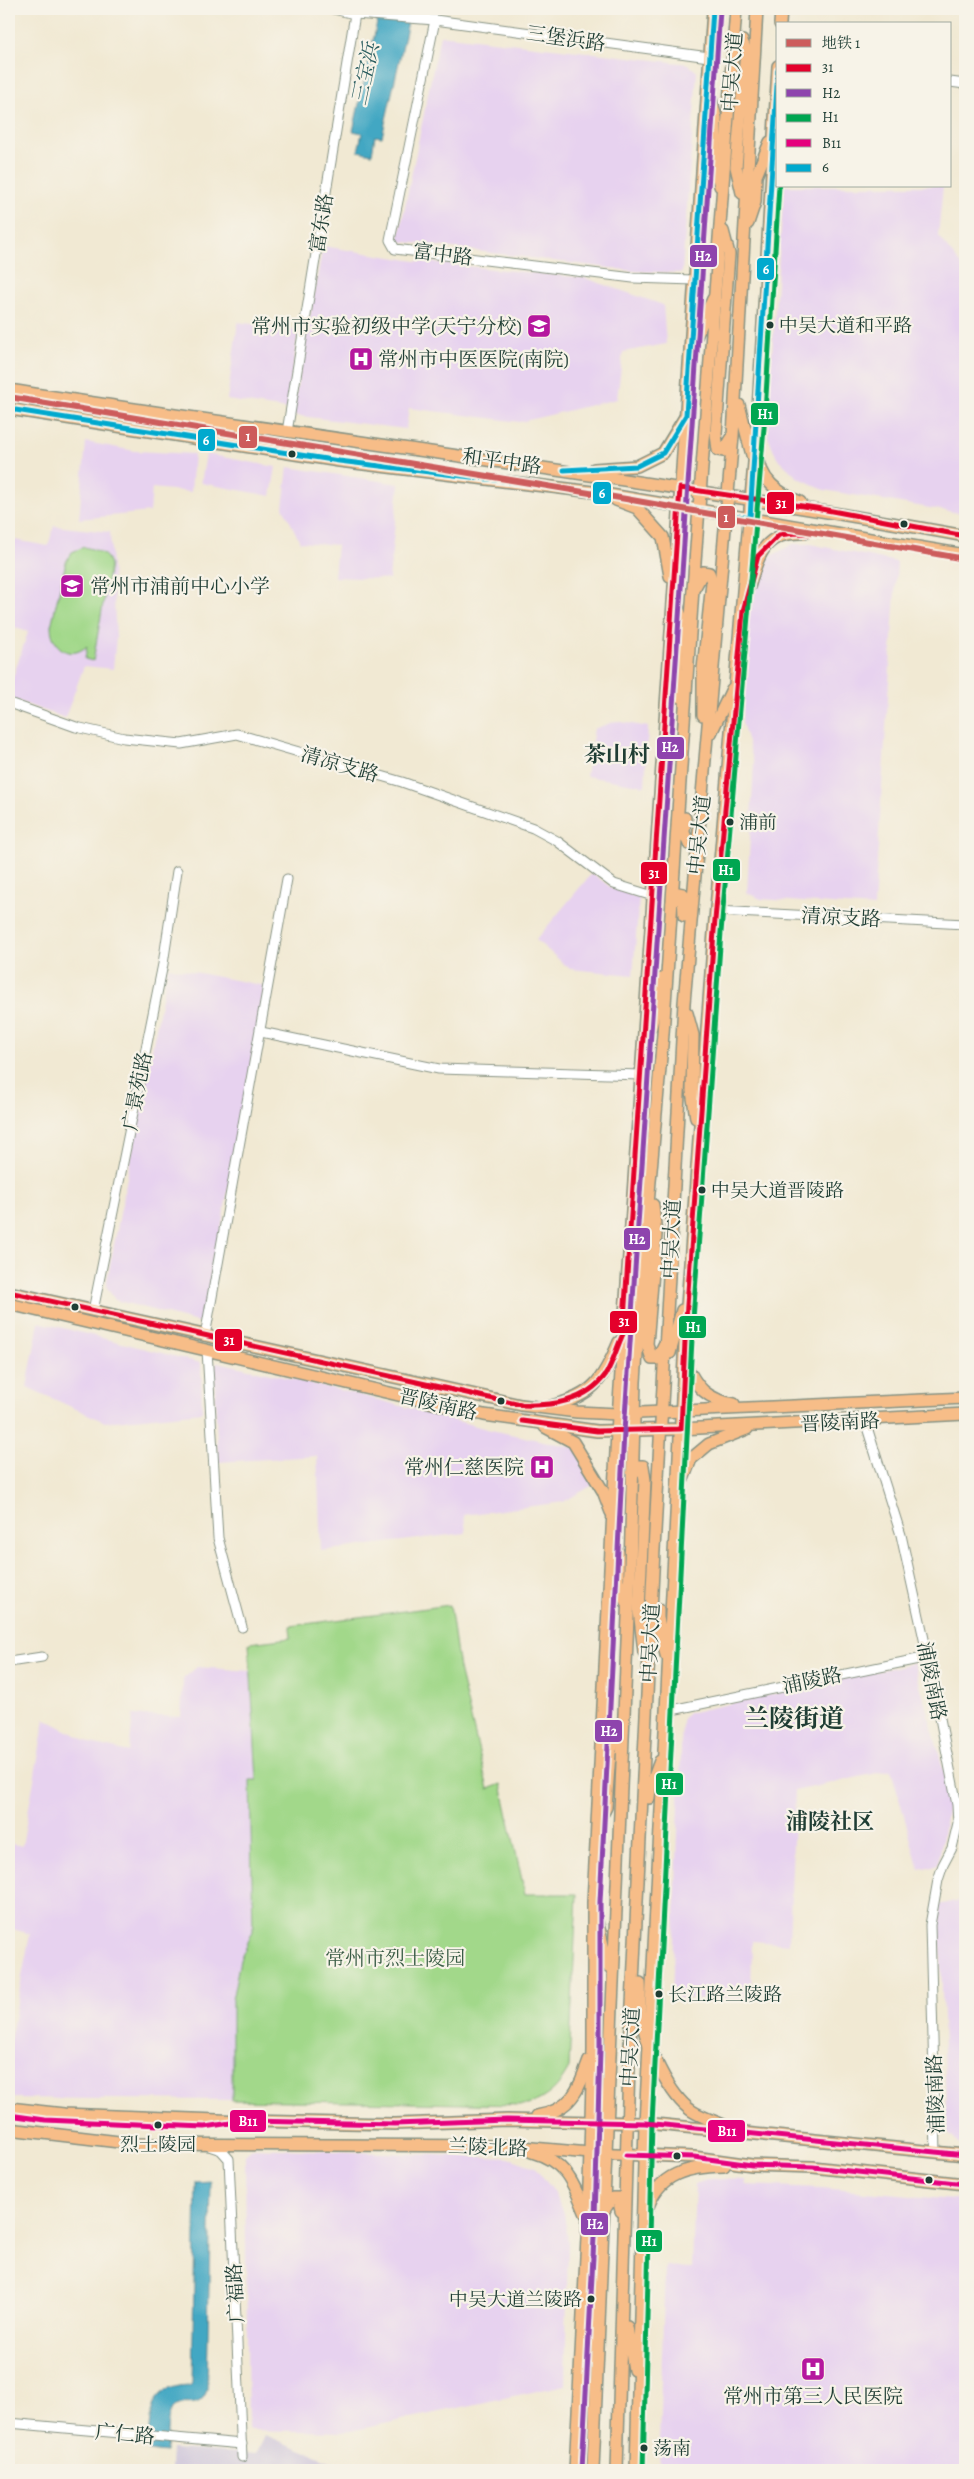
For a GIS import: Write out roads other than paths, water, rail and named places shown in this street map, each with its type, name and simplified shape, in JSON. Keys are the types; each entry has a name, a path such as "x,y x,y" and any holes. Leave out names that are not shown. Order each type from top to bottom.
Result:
{"main road":[{"path":"575,2470 588,2218 593,2050 593,1902 618,1414 713,9"},
{"name":"中吴大道","path":"593,2470 604,2154 634,1474 634,1431 644,1238 669,953 693,589 736,9"},
{"name":"中吴大道","path":"617,2470 629,2066 654,1550 684,1003 733,436 757,9"},
{"path":"780,22 781,9"},
{"path":"733,50 739,41 742,41 746,51 736,167 745,210"},
{"path":"707,84 716,118 715,165 723,196"},
{"path":"636,2470 645,2123 688,1289 716,911 757,427 776,108"},
{"path":"744,236 756,202 756,176 774,132"},
{"path":"721,222 729,254 716,434 718,450 724,451 733,436"},
{"path":"690,354 699,326 716,293"},
{"name":"和平中路","path":"9,390 287,432 574,471 816,508 965,536"},
{"path":"736,392 754,464"},
{"name":"和平中路","path":"9,409 339,461 593,492 679,505 965,556"},
{"path":"574,471 638,466 662,453 686,415"},
{"path":"757,427 758,460 767,480 780,493 816,508"},
{"path":"593,492 637,508 663,536 673,593 681,616 677,670 684,724"},
{"path":"742,611 758,556 779,535 795,533 845,536"},
{"path":"693,589 703,572 710,573 712,582 703,669 704,775"},
{"path":"688,674 690,746 684,833 689,844 694,845 700,831"},
{"path":"708,742 736,680"},
{"path":"672,903 678,893 683,894 685,905 677,994 683,1044"},
{"path":"642,1055 650,1037 653,1013 669,953"},
{"path":"684,1003 693,1035 692,1091 699,1134"},
{"path":"634,1175 644,1238"},
{"path":"650,1178 656,1235 647,1344 652,1359 657,1359 666,1342"},
{"path":"664,1371 688,1289"},
{"name":"晋陵南路","path":"9,1292 486,1398 577,1412 618,1414 965,1398"},
{"name":"晋陵南路","path":"9,1304 484,1415 539,1424 617,1432 865,1421 965,1414"},
{"path":"544,1407 570,1401 593,1387 606,1374 623,1334"},
{"path":"684,1361 696,1386 718,1402 758,1408"},
{"path":"539,1424 573,1442 603,1491 613,1516 618,1539 618,1580 628,1608"},
{"path":"678,1493 691,1459 709,1444 756,1425"},
{"path":"634,1474 638,1466 643,1466 645,1480 639,1610 648,1680"},
{"path":"654,1550 660,1566 658,1618 669,1668"},
{"path":"597,1828 606,1807 610,1753 623,1715"},
{"path":"640,1851 647,1828 650,1788 665,1750"},
{"path":"593,1902 612,1980"},
{"path":"635,1948 640,1975 641,2017 649,2042 668,2084 679,2100 692,2111 741,2132"},
{"path":"507,2120 553,2112 570,2101 581,2083 593,2050"},
{"path":"608,2066 613,2079 620,2078 629,2066"},
{"name":"兰陵北路","path":"9,2108 64,2114 243,2121 395,2124 507,2120 627,2122 965,2155"},
{"name":"兰陵北路","path":"9,2129 136,2144 509,2146 590,2154 694,2156 752,2165 813,2166 965,2184"},
{"path":"509,2146 551,2159 566,2170 588,2218 592,2239 591,2309 597,2355"},
{"path":"643,2221 650,2198 662,2183 676,2174 694,2167 752,2165"},
{"path":"602,2214 612,2198 618,2198 624,2220"},
{"path":"622,2265 628,2337 638,2391"}],"street":[{"name":"三堡浜路","path":"333,9 355,14 435,20 709,57"},
{"name":"富东路","path":"287,432 355,14"},
{"name":"富中路","path":"435,20 390,240 394,249 633,278 694,280"},
{"path":"952,82 965,84"},
{"name":"清凉支路","path":"9,703 76,727 124,738 181,744 237,734 402,782 533,828 557,841 614,884 653,896"},
{"name":"广景苑路","path":"93,1311 161,973 177,871"},
{"path":"205,1336 287,880"},
{"name":"清凉支路","path":"716,911 965,924"},
{"path":"261,1032 439,1069 641,1075"},
{"path":"207,1350 218,1538 242,1627"},
{"name":"浦陵南路","path":"865,1421 901,1536 928,1657 957,1805 958,1823 952,1848 938,1880 930,1924 936,2152"},
{"path":"9,1662 42,1657"},
{"name":"浦陵路","path":"667,1711 928,1657"},
{"path":"204,2144 221,2150 229,2159 237,2150 248,2145"},
{"name":"广福路","path":"229,2159 242,2457"},
{"name":"广仁路","path":"9,2423 242,2444"}],"water":[{"path":"380,9 411,9 382,137 375,136 372,154 358,151 362,133 353,131"},
{"path":"211,2181 207,2390 204,2397 199,2401 176,2405 170,2412 166,2453 148,2451 151,2416 153,2406 158,2398 165,2391 190,2385 192,2382 196,2182"}],"metro line":[{"name":"1","path":"9,397 626,499 965,559"}],"place":[{"name":"中吴大道和平路","path":"770,325"},
{"name":"常州市实验初级中学(天宁分校)","path":"539,326"},
{"name":"常州市中医医院(南院)","path":"361,359"},
{"name":"常州市浦前中心小学","path":"72,586"},
{"name":"浦前","path":"730,822"},
{"name":"中吴大道晋陵路","path":"702,1190"},
{"name":"常州仁慈医院","path":"542,1467"},
{"name":"长江路兰陵路","path":"659,1994"},
{"name":"烈士陵园","path":"158,2125"},
{"name":"中吴大道兰陵路","path":"591,2299"},
{"name":"常州市第三人民医院","path":"813,2369"},
{"name":"荡南","path":"644,2448"}],"district":[{"name":"茶山村","path":"617,754"},
{"name":"兰陵街道","path":"794,1718"},
{"name":"浦陵社区","path":"830,1821"}],"water label":[{"name":"三宝浜","path":"365,74"}],"park label":[{"name":"常州市烈士陵园","path":"395,1958"}]}
